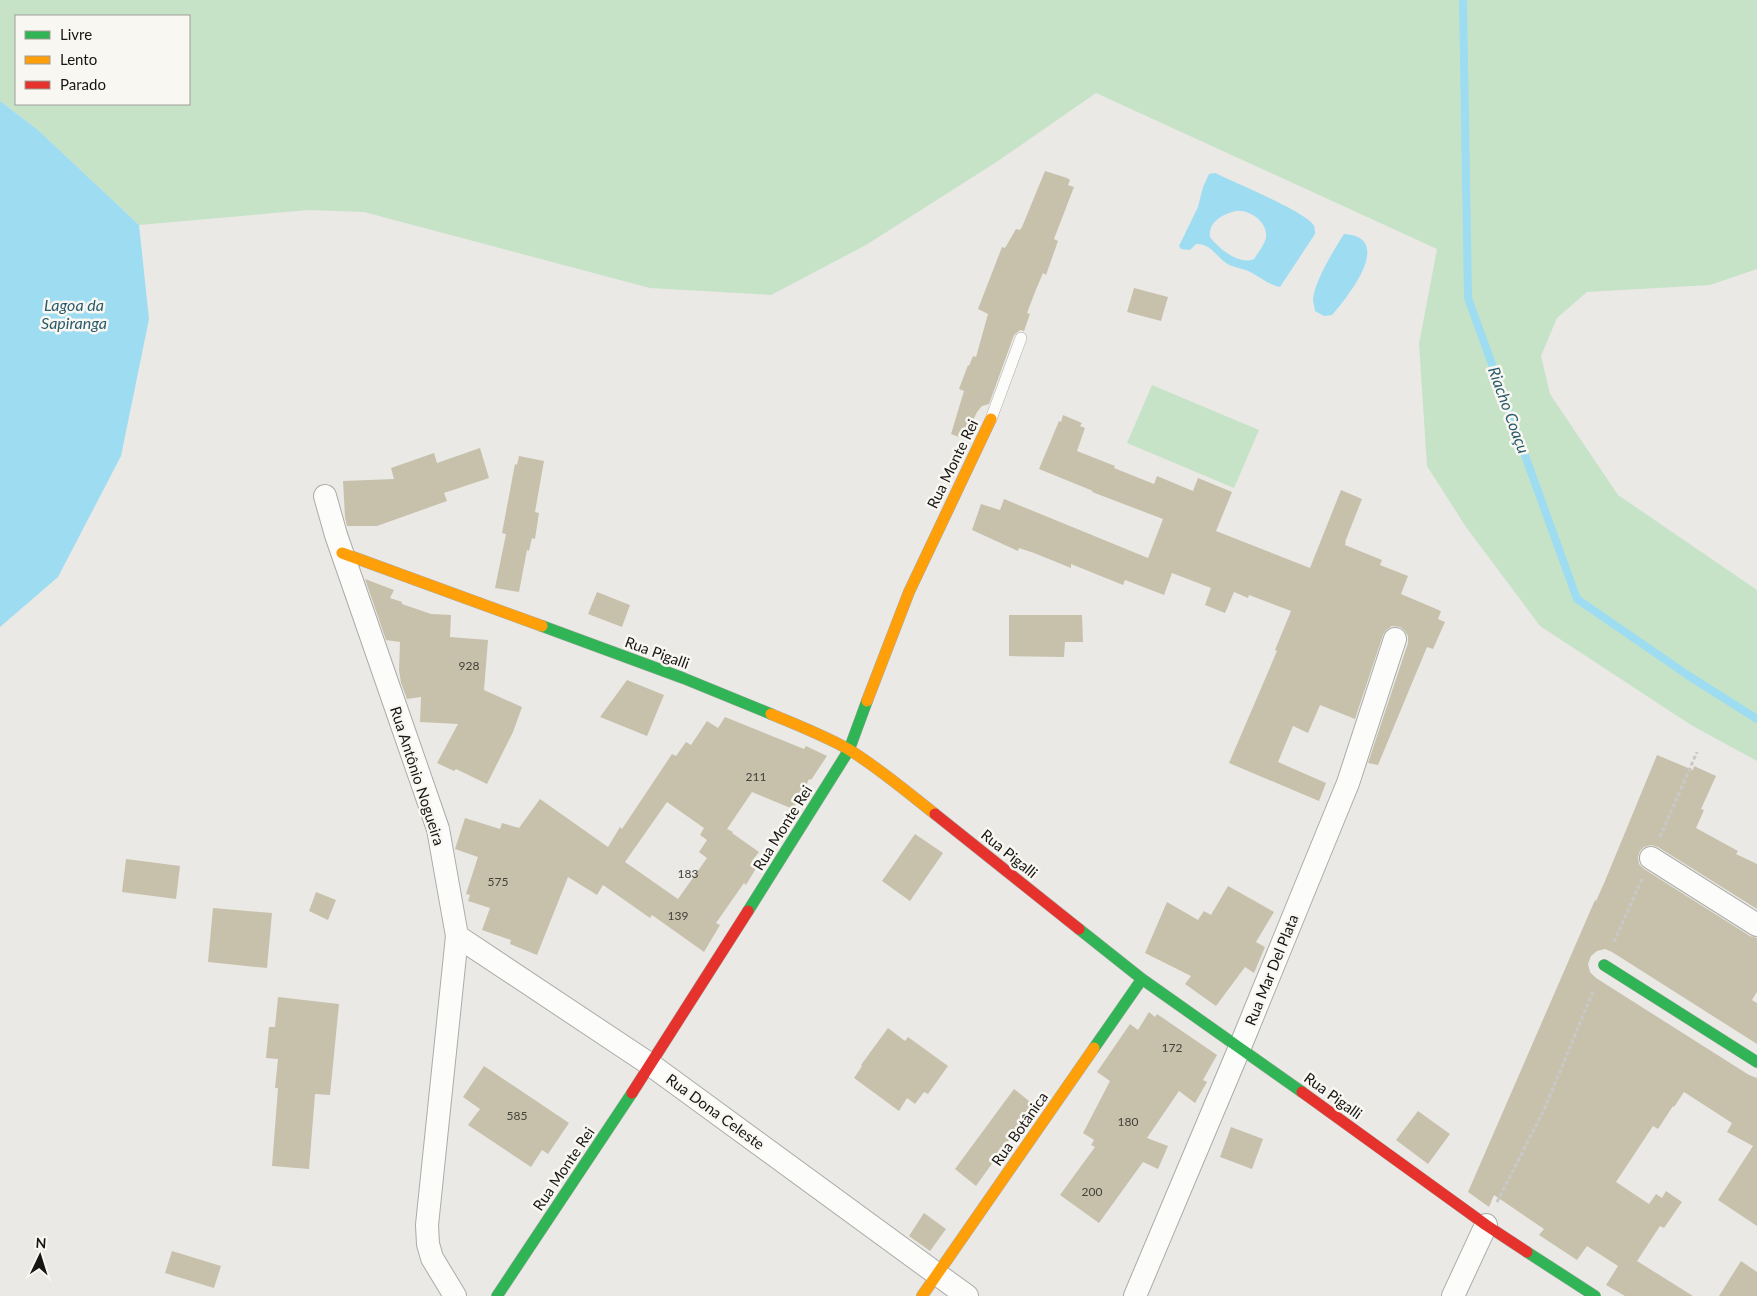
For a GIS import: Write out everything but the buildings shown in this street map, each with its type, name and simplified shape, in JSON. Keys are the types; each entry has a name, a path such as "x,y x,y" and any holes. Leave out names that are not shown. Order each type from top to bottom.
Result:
{"street":[{"name":"Rua Monte Rei","path":"496,1296 651,1065 849,750 909,592 991,419"},
{"name":"Rua Antônio Nogueira","path":"325,496 342,553 438,829 457,936 427,1225 428,1244 432,1258 456,1296"},
{"name":"Rua Pigalli","path":"342,553 683,678 825,737 849,750 883,773 1142,980 1240,1047 1486,1224 1595,1296"},
{"name":"Rua Mar Del Plata","path":"1135,1296 1348,783 1395,640"},
{"path":"1651,858 1757,925"},
{"name":"Rua Dona Celeste","path":"457,936 651,1065 967,1296"},
{"path":"1604,965 1757,1062"},
{"name":"Rua Botânica","path":"922,1296 1142,980"},
{"path":"1453,1296 1486,1224"}],"lane":[{"name":"Rua Monte Rei","path":"991,419 1021,338"}],"green space":[{"path":"0,0 1757,0 1757,269 1710,285 1587,292 1557,318 1541,356 1550,394 1618,495 1757,590 1757,761 1691,725 1540,626 1466,527 1427,466 1419,344 1437,249 1096,93 998,161 866,245 771,295 650,288 364,212 309,210 139,225 38,130 0,101"},
{"path":"1152,385 1259,430 1234,488 1127,443"}],"water":[{"name":"Lagoa da Sapiranga","path":"0,101 38,130 139,225 149,319 121,456 58,577 0,627"},
{"path":"1215,173 1269,198 1299,213 1314,226 1315,234 1280,287 1249,271 1229,265 1212,250 1201,244 1196,244 1190,250 1181,249 1179,246 1198,207 1203,187 1209,174","holes":["1241,211 1252,214 1261,222 1266,231 1266,237 1261,248 1254,259 1248,261 1230,255 1210,237 1211,227 1217,220 1231,212"]},
{"path":"1344,234 1359,238 1366,246 1367,256 1363,269 1348,296 1332,315 1324,316 1315,311 1314,291"}],"waterway":[{"name":"Riacho Coaçu","path":"1463,0 1468,298 1577,599 1689,676 1757,719"}],"traffic: fast":[{"path":"542,626 683,678 771,714"},
{"path":"748,911 849,750 867,701"},
{"path":"1079,929 1142,979 1302,1092"},
{"path":"1604,965 1757,1062"},
{"path":"1094,1048 1142,979"},
{"path":"497,1296 632,1093"},
{"path":"1527,1252 1595,1296"}],"traffic: slow":[{"path":"867,701 909,592 991,419"},
{"path":"342,553 542,626"},
{"path":"771,714 848,749 882,772 935,814"},
{"path":"922,1296 1094,1048"}],"traffic: jam":[{"path":"935,814 1079,929"},
{"path":"632,1093 748,911"},
{"path":"1302,1092 1486,1225 1527,1252"}]}
